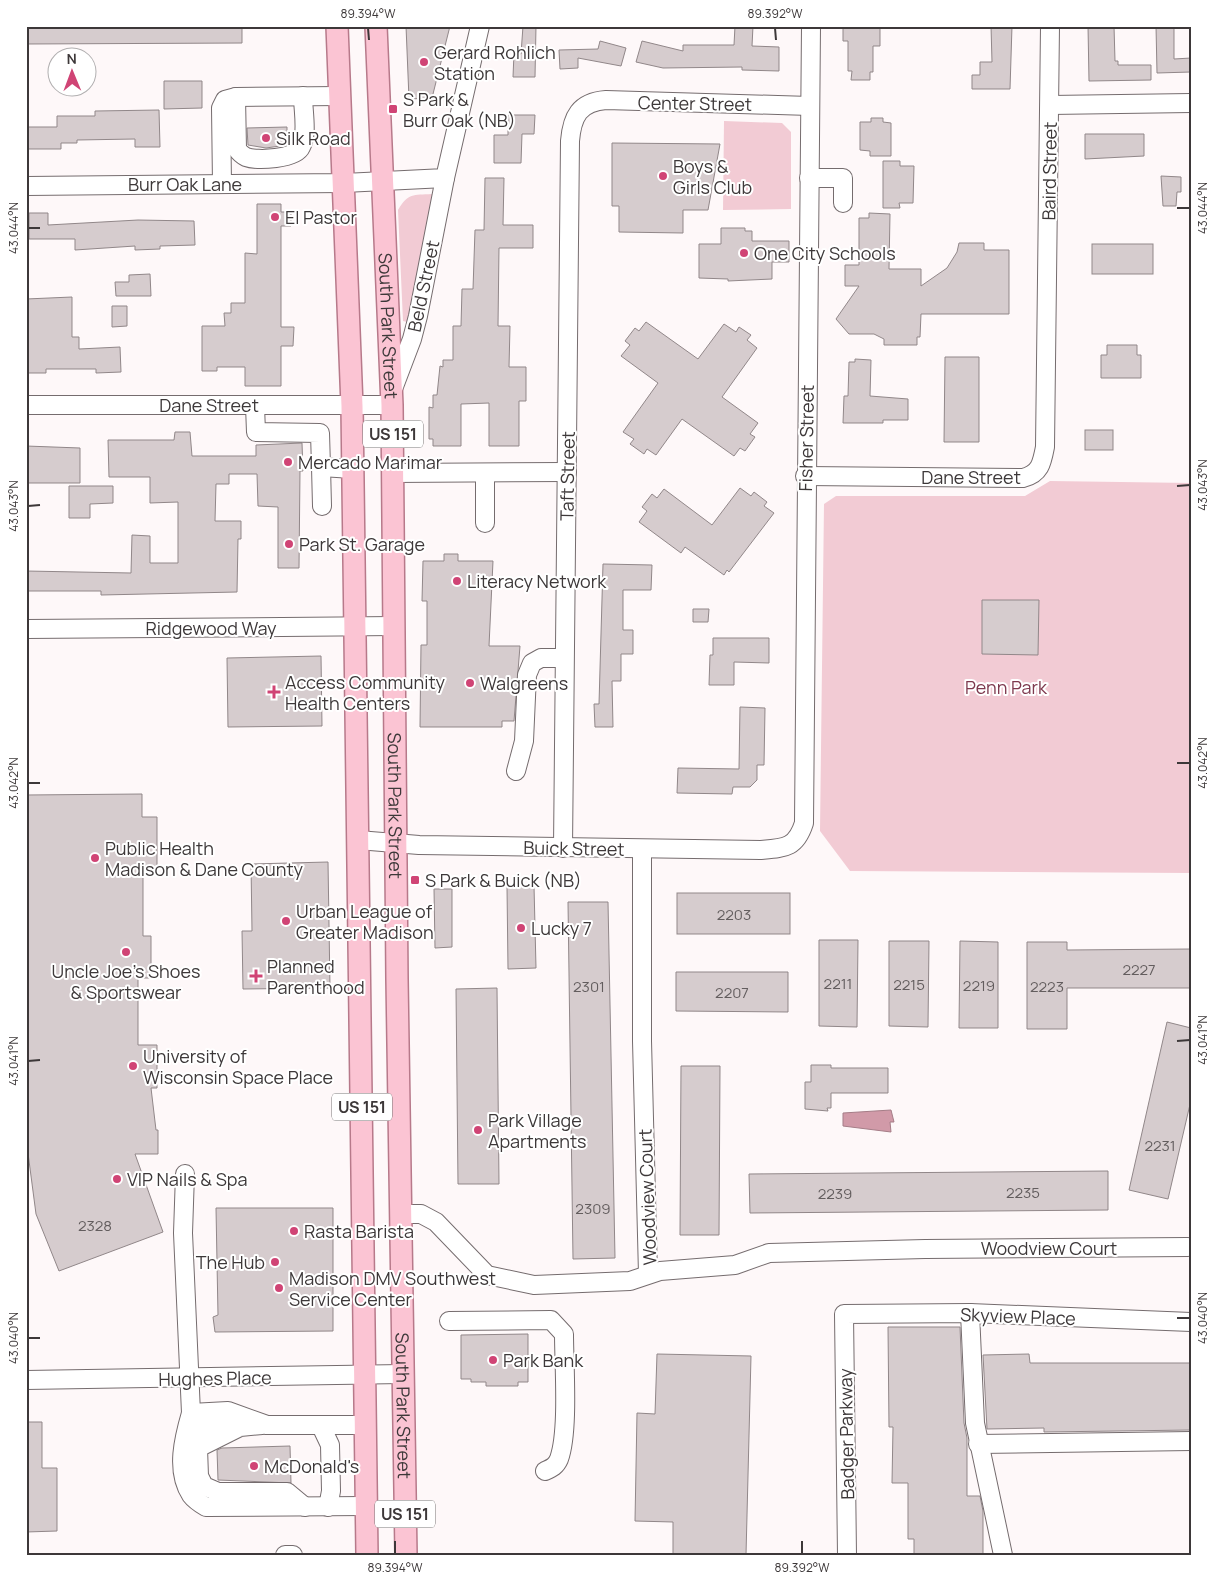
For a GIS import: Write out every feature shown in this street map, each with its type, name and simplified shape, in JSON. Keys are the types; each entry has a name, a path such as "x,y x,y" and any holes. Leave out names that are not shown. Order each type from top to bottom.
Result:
{"main road":[{"name":"US 151","path":"337,26 352,406 367,1555"},
{"name":"South Park Street","path":"376,26 392,398 406,1555"}],"street":[{"name":"Beld Street","path":"392,398 418,316 445,178 480,26"},
{"name":"Fisher Street","path":"789,846 800,832 804,823 811,26"},
{"name":"Baird Street","path":"1046,316 1050,26"},
{"path":"236,97 237,149 250,158 289,157 299,151 304,140 303,96"},
{"path":"222,184 221,108 225,100 236,97 340,96"},
{"name":"Center Street","path":"581,108 606,100 810,106"},
{"path":"1050,104 1191,103"},
{"name":"Taft Street","path":"563,848 570,141 572,121 581,108"},
{"path":"344,183 445,178"},
{"path":"809,178 843,178 843,203"},
{"name":"Burr Oak Lane","path":"26,186 344,183"},
{"name":"Dane Street","path":"806,476 1022,478 1030,476 1041,466 1045,447 1046,316"},
{"name":"Dane Street","path":"26,406 352,406 392,398"},
{"path":"255,406 256,432 320,433 322,506"},
{"path":"321,468 353,469"},
{"path":"393,473 567,472"},
{"path":"485,473 485,523"},
{"name":"Ridgewood Way","path":"26,629 395,626"},
{"path":"516,771 524,741 527,675 532,663 540,658 564,658"},
{"name":"Buick Street","path":"358,840 419,845 563,848 761,850 789,846"},
{"name":"Woodview Court","path":"642,849 642,1040 648,1274 660,1270 735,1265 769,1253 925,1249 1188,1248"},
{"path":"185,1174 182,1233 191,1379 191,1412 182,1457 185,1479 191,1495 206,1507 366,1506"},
{"path":"402,1214 421,1214 436,1222 487,1275 534,1285 630,1281 648,1274"},
{"path":"970,1313 975,1423 978,1444 994,1501 1004,1555"},
{"name":"Skyview Place","path":"844,1314 970,1313 1191,1322"},
{"name":"Badger Parkway","path":"844,1314 847,1555"},
{"path":"449,1321 551,1320 564,1334 564,1433 559,1458 554,1467 545,1471"},
{"name":"Hughes Place","path":"26,1380 191,1379 403,1374"},
{"path":"191,1412 228,1411 267,1425"},
{"path":"305,1507 287,1492 218,1492 204,1486 199,1476 198,1448 238,1428 267,1425 366,1425"},
{"path":"321,1426 330,1445 328,1507"},
{"path":"978,1444 1191,1441"},
{"path":"285,1555 293,1555"}],"green space":[{"path":"724,121 782,123 791,132 791,209 723,210"},
{"path":"432,194 436,200 407,322 403,321 398,210 405,200 412,196"},
{"name":"Penn Park","path":"1050,481 1191,483 1191,873 850,871 820,831 824,504 836,496 1025,496"}],"shaded area":[{"path":"891,1110 894,1122 890,1122 891,1132 843,1126 843,1113"}],"building":[{"path":"26,26 242,26 242,43 26,44"},
{"name":"Gerard Rohlich Station","path":"406,26 450,26 432,98 409,99"},
{"path":"523,26 536,26 535,77 513,77 514,53 521,54"},
{"path":"735,26 753,26 752,46 779,47 779,71 742,70 742,67 663,68 636,62 642,41 683,51 683,45 734,45"},
{"path":"843,26 880,26 880,46 873,46 873,72 870,72 870,80 851,80 852,71 848,71 848,41 843,41"},
{"path":"991,26 1012,26 1010,89 972,89 972,75 980,75 980,62 992,62"},
{"path":"1088,26 1114,26 1115,61 1118,61 1118,65 1151,65 1151,80 1089,81"},
{"path":"1156,26 1174,26 1174,59 1191,58 1191,72 1157,73"},
{"path":"600,41 626,48 621,66 578,58 578,68 560,69 559,50 598,49"},
{"path":"164,81 202,81 202,108 164,109"},
{"path":"159,110 160,147 135,147 135,139 77,140 77,143 61,143 61,149 26,149 26,127 57,127 57,116 95,116 95,111"},
{"path":"508,115 535,115 534,134 522,134 521,163 494,163 494,135 508,135"},
{"path":"871,118 883,118 883,122 891,123 891,156 870,156 870,151 860,150 860,122 871,122"},
{"name":"Silk Road","path":"287,127 287,145 266,148 248,145 247,128"},
{"path":"1085,134 1144,134 1144,156 1085,159"},
{"name":"Boys & Girls Club","path":"612,143 720,144 708,210 683,210 683,233 619,232 619,206 612,206"},
{"path":"883,161 900,161 900,166 914,166 913,203 899,203 900,208 883,208"},
{"path":"1161,176 1181,177 1181,192 1177,192 1176,206 1163,206"},
{"path":"485,178 504,178 503,225 533,225 533,248 499,248 498,326 510,326 509,367 526,367 526,401 519,401 519,446 489,446 489,403 461,404 461,446 433,446 433,439 429,439 429,407 433,408 433,395 437,395 440,366 443,367 443,360 453,360 453,326 461,326 462,289 473,289 475,230 484,230"},
{"path":"257,204 281,204 281,212 291,212 291,226 281,226 281,327 294,327 293,346 281,346 281,386 245,386 245,367 217,367 217,371 202,371 202,326 225,326 224,313 231,313 231,303 245,303 245,253 257,254"},
{"path":"29,213 48,213 48,225 138,220 194,221 195,245 160,246 160,249 135,250 135,246 75,250 75,239 29,239"},
{"path":"869,213 890,214 889,269 921,269 921,286 947,268 957,252 959,243 984,243 984,250 1009,250 1009,314 921,314 920,337 917,337 917,345 884,345 884,339 874,334 849,334 836,319 859,286 845,286 845,265 859,265 859,218 869,218"},
{"name":"One City Schools","path":"721,228 745,228 745,231 752,231 752,241 789,241 789,262 772,262 772,279 728,281 728,279 699,278 699,244 721,244"},
{"path":"1092,244 1153,244 1153,274 1092,274"},
{"path":"150,274 151,296 116,296 115,282 129,282 129,275"},
{"path":"72,297 72,337 79,337 79,349 120,347 121,372 96,373 96,369 46,369 46,373 26,373 26,299"},
{"path":"112,306 127,306 127,326 112,327"},
{"path":"646,322 698,359 724,324 736,332 739,327 751,335 747,340 757,348 722,397 758,423 750,434 755,437 745,451 740,448 734,456 682,419 656,455 647,449 644,454 630,444 634,439 623,432 658,383 621,356 630,345 625,341 635,328 639,331"},
{"path":"1107,345 1137,345 1137,355 1141,355 1141,378 1101,378 1101,355 1107,355"},
{"path":"945,357 979,357 979,442 944,442"},
{"path":"855,359 871,360 870,396 908,399 908,420 883,420 883,423 843,423 844,396 848,396 849,362 855,362"},
{"path":"1085,430 1113,430 1113,450 1085,450"},
{"path":"175,432 190,432 192,456 256,456 256,445 302,443 303,471 300,471 299,568 278,568 278,507 258,506 257,474 229,474 229,484 216,484 215,521 241,521 241,539 238,539 237,592 101,595 101,591 26,591 26,571 131,573 132,535 150,536 150,563 178,563 178,502 150,503 150,477 109,477 108,440 174,440"},
{"path":"26,446 80,448 80,483 26,483"},
{"path":"69,486 113,486 113,503 90,504 90,518 69,518"},
{"path":"740,488 751,496 754,492 767,502 764,506 774,513 729,572 727,570 724,575 685,547 681,553 639,522 647,511 642,507 652,494 657,498 664,489 712,525"},
{"path":"444,554 458,554 458,561 493,561 489,646 520,646 514,721 502,721 502,727 420,727 421,645 427,645 427,601 422,601 423,561 444,561"},
{"path":"603,564 652,565 651,590 623,590 623,630 633,630 633,654 621,654 621,681 612,681 613,727 595,727 594,704 599,704"},
{"path":"982,600 1039,600 1038,655 982,654"},
{"path":"693,609 709,609 708,622 693,622"},
{"path":"713,638 769,638 769,663 734,662 734,685 709,685 710,655 713,655"},
{"name":"Access Community Health Centers","path":"321,656 322,726 228,727 227,658"},
{"path":"740,707 765,708 764,765 757,765 757,780 750,787 733,787 732,794 677,793 678,768 739,769"},
{"path":"142,794 142,817 157,817 157,873 143,873 143,936 151,936 151,978 138,978 138,1045 157,1045 157,1088 151,1088 156,1130 158,1130 158,1154 135,1154 163,1232 59,1271 36,1214 26,1138 26,795"},
{"path":"328,862 330,988 243,989 242,931 252,931 251,864"},
{"name":"Lucky 7","path":"534,886 536,968 508,969 507,887"},
{"path":"434,889 452,889 452,947 435,948"},
{"path":"677,893 790,893 790,934 677,934"},
{"path":"568,902 608,902 615,1258 573,1259"},
{"path":"819,940 858,940 857,1027 819,1026"},
{"path":"889,941 929,941 928,1027 889,1026"},
{"path":"960,941 998,942 998,1028 959,1028"},
{"path":"1027,942 1067,942 1067,950 1191,949 1191,988 1067,988 1067,1029 1027,1029"},
{"path":"676,972 788,972 788,1012 676,1011"},
{"name":"Park Village Apartments","path":"497,988 499,1184 458,1184 456,989"},
{"path":"1167,1022 1191,1028 1191,1100 1168,1199 1129,1190"},
{"path":"811,1065 831,1065 831,1068 888,1068 888,1093 831,1093 831,1108 827,1108 828,1111 805,1109 805,1082 811,1082"},
{"path":"681,1066 720,1066 719,1235 680,1235"},
{"path":"1108,1171 1108,1210 750,1213 749,1174"},
{"name":"The Hub","path":"216,1208 333,1208 333,1331 215,1332 213,1317 218,1315"},
{"path":"888,1327 960,1327 964,1423 967,1438 967,1496 980,1496 983,1511 983,1555 914,1555 914,1539 908,1539 908,1483 892,1483 893,1427 889,1427"},
{"path":"528,1334 528,1382 518,1382 518,1386 486,1386 486,1382 471,1382 471,1379 461,1379 461,1335"},
{"path":"657,1354 751,1356 746,1555 673,1555 673,1522 635,1521 637,1413 655,1414"},
{"path":"1029,1354 1030,1363 1191,1363 1191,1430 1044,1432 1044,1428 987,1429 983,1355"},
{"path":"26,1422 42,1422 42,1468 57,1468 57,1531 26,1532"},
{"name":"McDonald's","path":"290,1446 291,1483 218,1480 217,1450 222,1448"}],"place":[{"name":"Gerard Rohlich Station","path":"424,62"},
{"name":"S Park & Burr Oak (NB)","path":"393,109"},
{"name":"Silk Road","path":"266,138"},
{"name":"Boys & Girls Club","path":"663,176"},
{"name":"El Pastor","path":"275,217"},
{"name":"One City Schools","path":"744,253"},
{"name":"Mercado Marimar","path":"288,462"},
{"name":"Park St. Garage","path":"289,544"},
{"name":"Literacy Network","path":"457,581"},
{"name":"Walgreens","path":"470,683"},
{"name":"Access Community Health Centers","path":"274,692"},
{"name":"Public Health Madison & Dane County","path":"95,858"},
{"name":"S Park & Buick (NB)","path":"415,880"},
{"name":"Urban League of Greater Madison","path":"286,921"},
{"name":"Lucky 7","path":"521,928"},
{"name":"Uncle Joe's Shoes & Sportswear","path":"126,952"},
{"name":"Planned Parenthood","path":"256,976"},
{"name":"University of Wisconsin Space Place","path":"133,1066"},
{"name":"Park Village Apartments","path":"478,1130"},
{"name":"VIP Nails & Spa","path":"117,1179"},
{"name":"Rasta Barista","path":"294,1231"},
{"name":"The Hub","path":"275,1262"},
{"name":"Madison DMV Southwest Service Center","path":"279,1288"},
{"name":"Park Bank","path":"493,1360"},
{"name":"McDonald's","path":"254,1466"}]}
